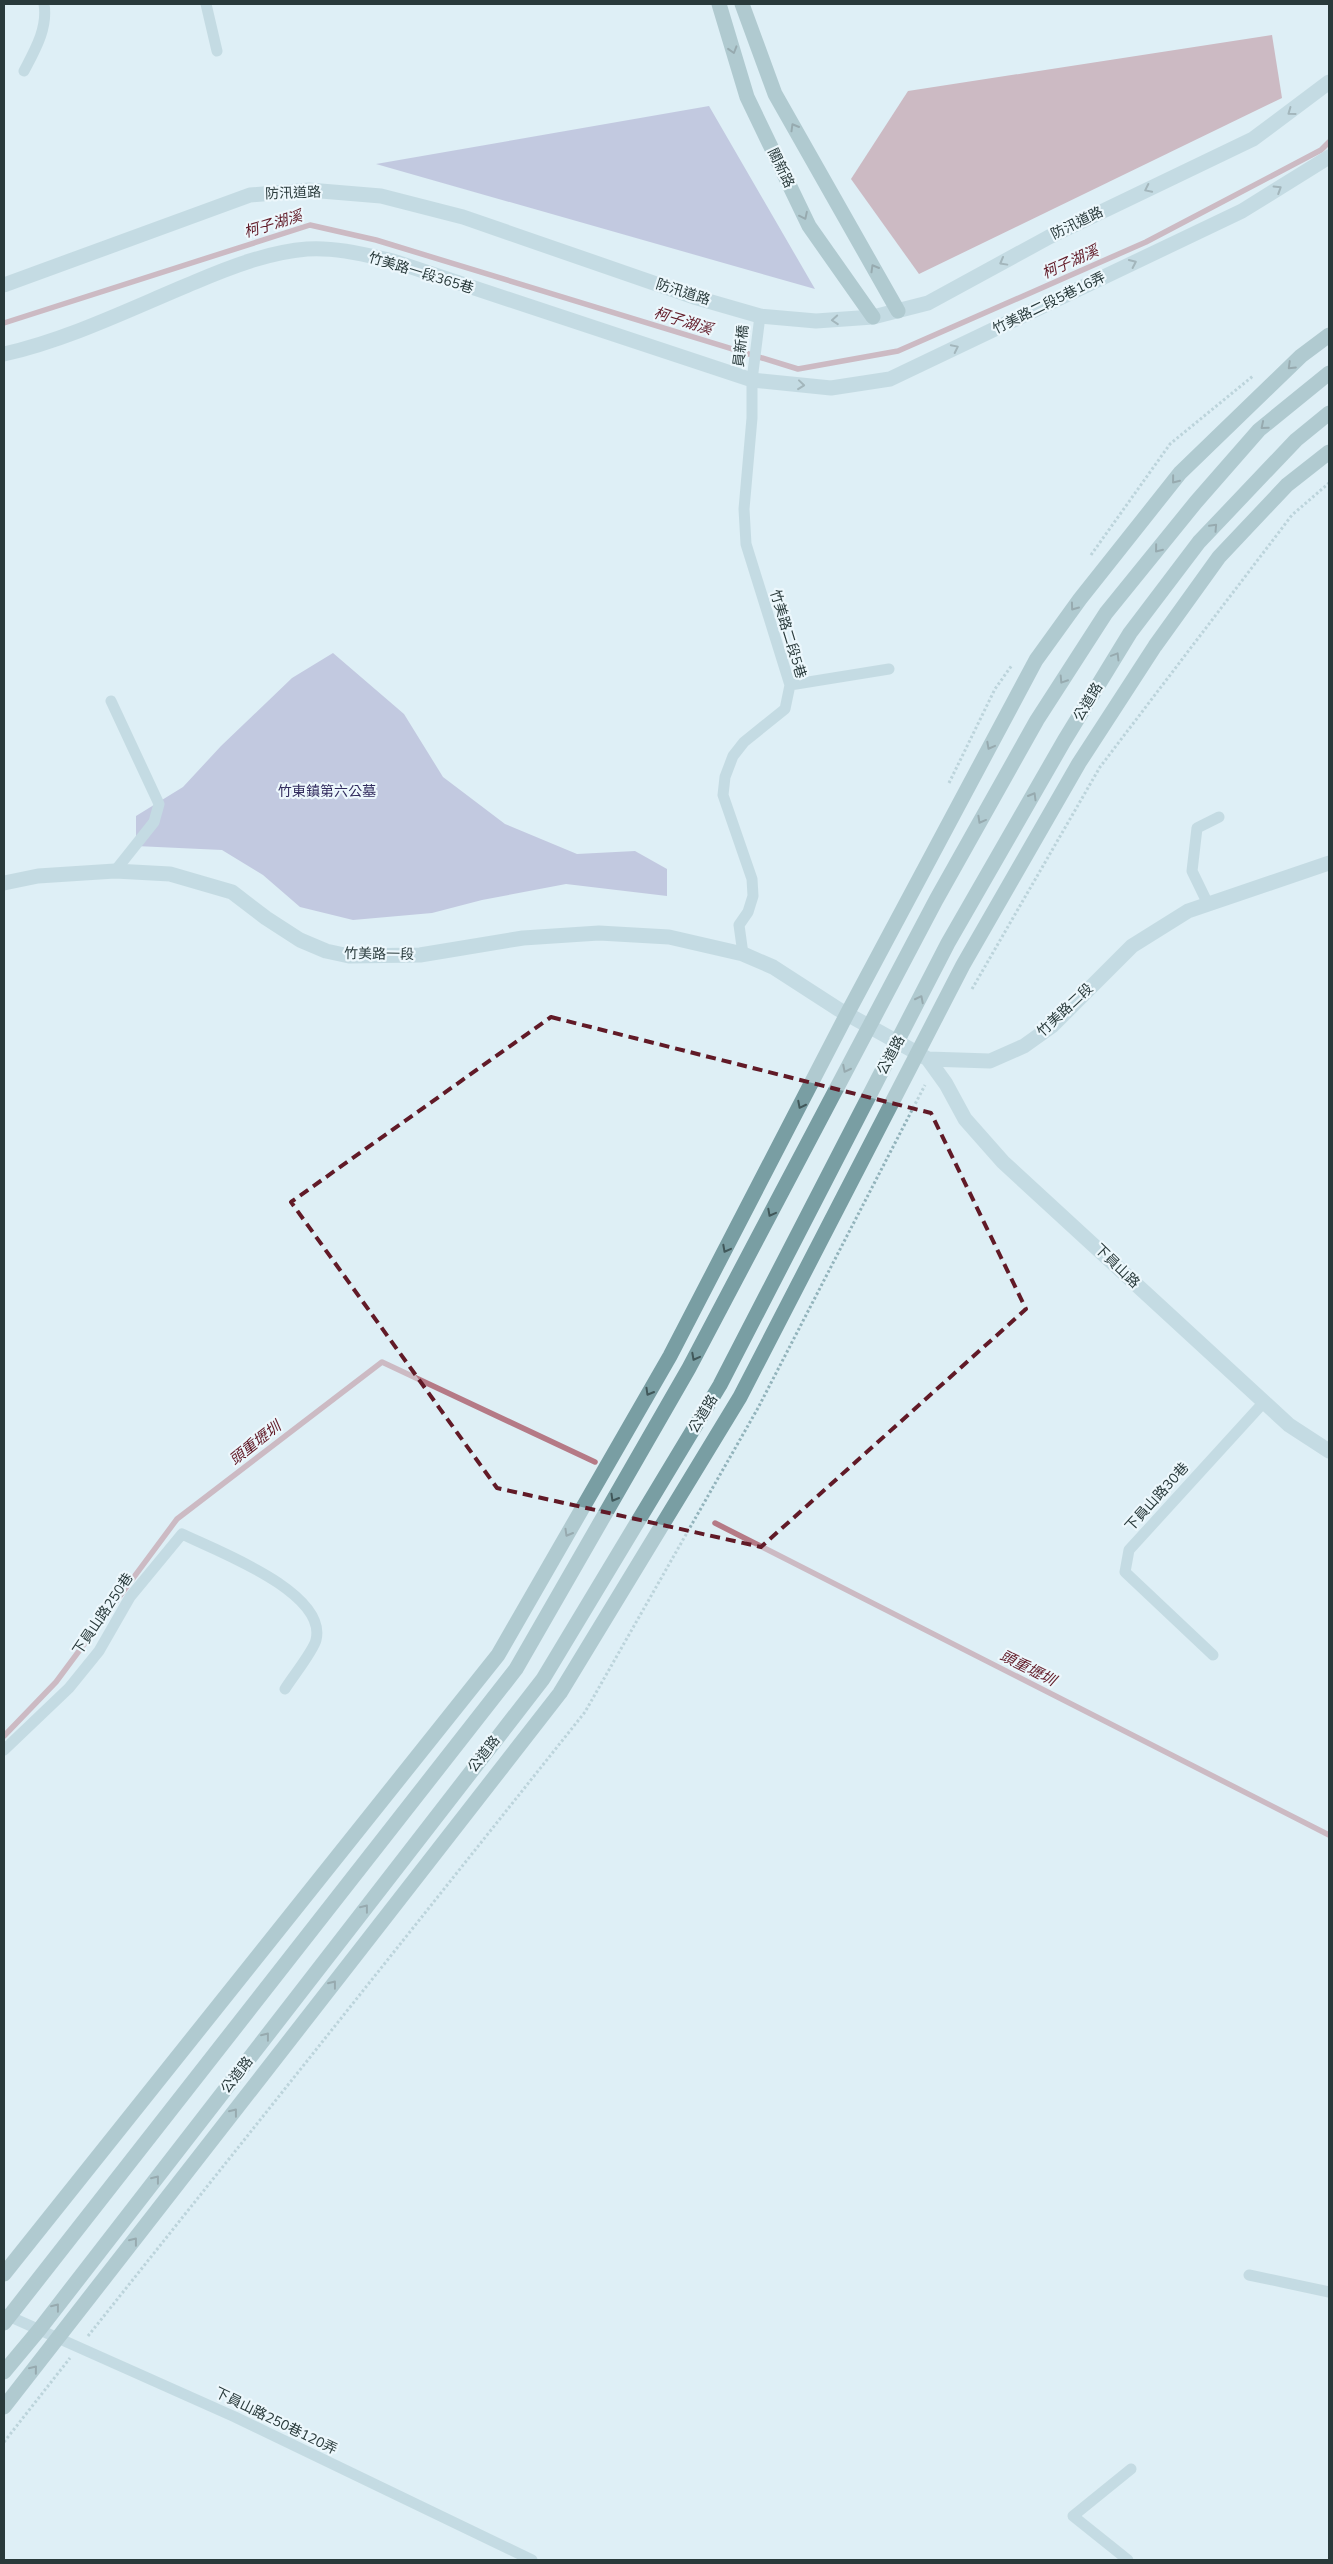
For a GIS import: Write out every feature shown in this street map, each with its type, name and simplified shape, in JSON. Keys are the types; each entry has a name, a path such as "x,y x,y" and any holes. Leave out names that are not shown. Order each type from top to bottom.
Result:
{"street":[{"name":"關新路","path":"719,4 747,97 809,226 873,317"},
{"path":"742,4 775,94 898,310"},
{"name":"防汛道路","path":"4,285 250,195 309,190 381,196 463,217 694,297 760,316 816,321 873,317 928,303 1049,237 1254,139 1329,82"},
{"name":"竹美路二段5巷16弄","path":"752,380 831,388 890,379 1242,211 1329,158"},
{"name":"竹美路一段365巷","path":"4,354 41,346 213,274 257,259 308,249 344,251 393,261 752,380"},
{"path":"4,2274 498,1655 670,1356 847,1014 1036,660 1080,599 1180,473 1301,356 1329,336"},
{"name":"公道路","path":"6,2318 516,1669 689,1368 936,900 1032,729 1106,613 1196,502 1259,430 1329,373"},
{"name":"公道路","path":"4,2372 39,2330 543,1679 720,1385 953,935 1064,741 1130,633 1199,542 1296,440 1329,413"},
{"name":"公道路","path":"4,2407 560,1693 740,1397 923,1056 963,965 1074,772 1155,646 1219,557 1287,485 1329,452"},
{"name":"竹美路二段","path":"743,954 773,967 847,1014 923,1056 990,1061 1024,1046 1052,1026 1132,946 1188,911 1329,863"},
{"name":"竹美路一段","path":"4,883 38,876 115,871 170,874 232,892 266,918 300,940 350,956 420,955 523,938 600,933 669,937 743,954"},
{"name":"下員山路","path":"923,1056 946,1084 965,1119 1004,1162 1289,1425 1329,1451"}],"lane":[{"path":"24,71 37,47 46,18 44,4"},
{"path":"206,4 218,51"},
{"name":"員新橋","path":"752,380 760,316"},
{"name":"竹美路二段5巷","path":"743,954 739,925 748,912 753,896 752,879 723,795 725,777 733,756 744,742 785,709 790,685 746,544 744,510 752,418 752,380"},
{"path":"790,685 889,669"},
{"path":"111,702 159,804 154,822 115,871"},
{"path":"1208,904 1192,872 1195,845 1197,828 1218,817"},
{"name":"下員山路30巷","path":"1213,1654 1125,1572 1129,1550 1264,1402"},
{"name":"下員山路250巷","path":"4,1750 69,1688 99,1651 130,1597 182,1534 223,1554 241,1560 262,1573 302,1603 314,1620 316,1641 285,1689"},
{"path":"1249,2275 1329,2292"},
{"name":"下員山路250巷120弄","path":"6,2318 58,2338 235,2417 532,2560"},
{"path":"1128,2560 1073,2516 1131,2469"}],"path":[{"path":"1085,563 1170,444 1261,370"},
{"path":"947,785 995,689 1017,658"}],"highlighted area":[{"path":"551,1017 931,1113 1026,1309 761,1547 497,1488 291,1202"}],"green space":[{"path":"709,106 815,289 376,164"},
{"name":"竹東鎮第六公墓","path":"333,653 404,714 443,777 505,824 577,854 635,851 667,869 667,896 566,884 482,900 432,913 353,920 300,907 263,875 222,850 136,846 136,816 183,787 221,746 292,678"}],"shaded area":[{"path":"1272,35 1282,98 919,274 851,179 908,91"}],"waterway":[{"name":"柯子湖溪","path":"4,323 310,225 376,240 798,369 898,351 1146,242 1321,150 1329,142"},
{"name":"頭重壢圳","path":"4,1736 56,1682 177,1519 382,1362 595,1462"},
{"name":"頭重壢圳","path":"715,1523 1329,1835"}]}
